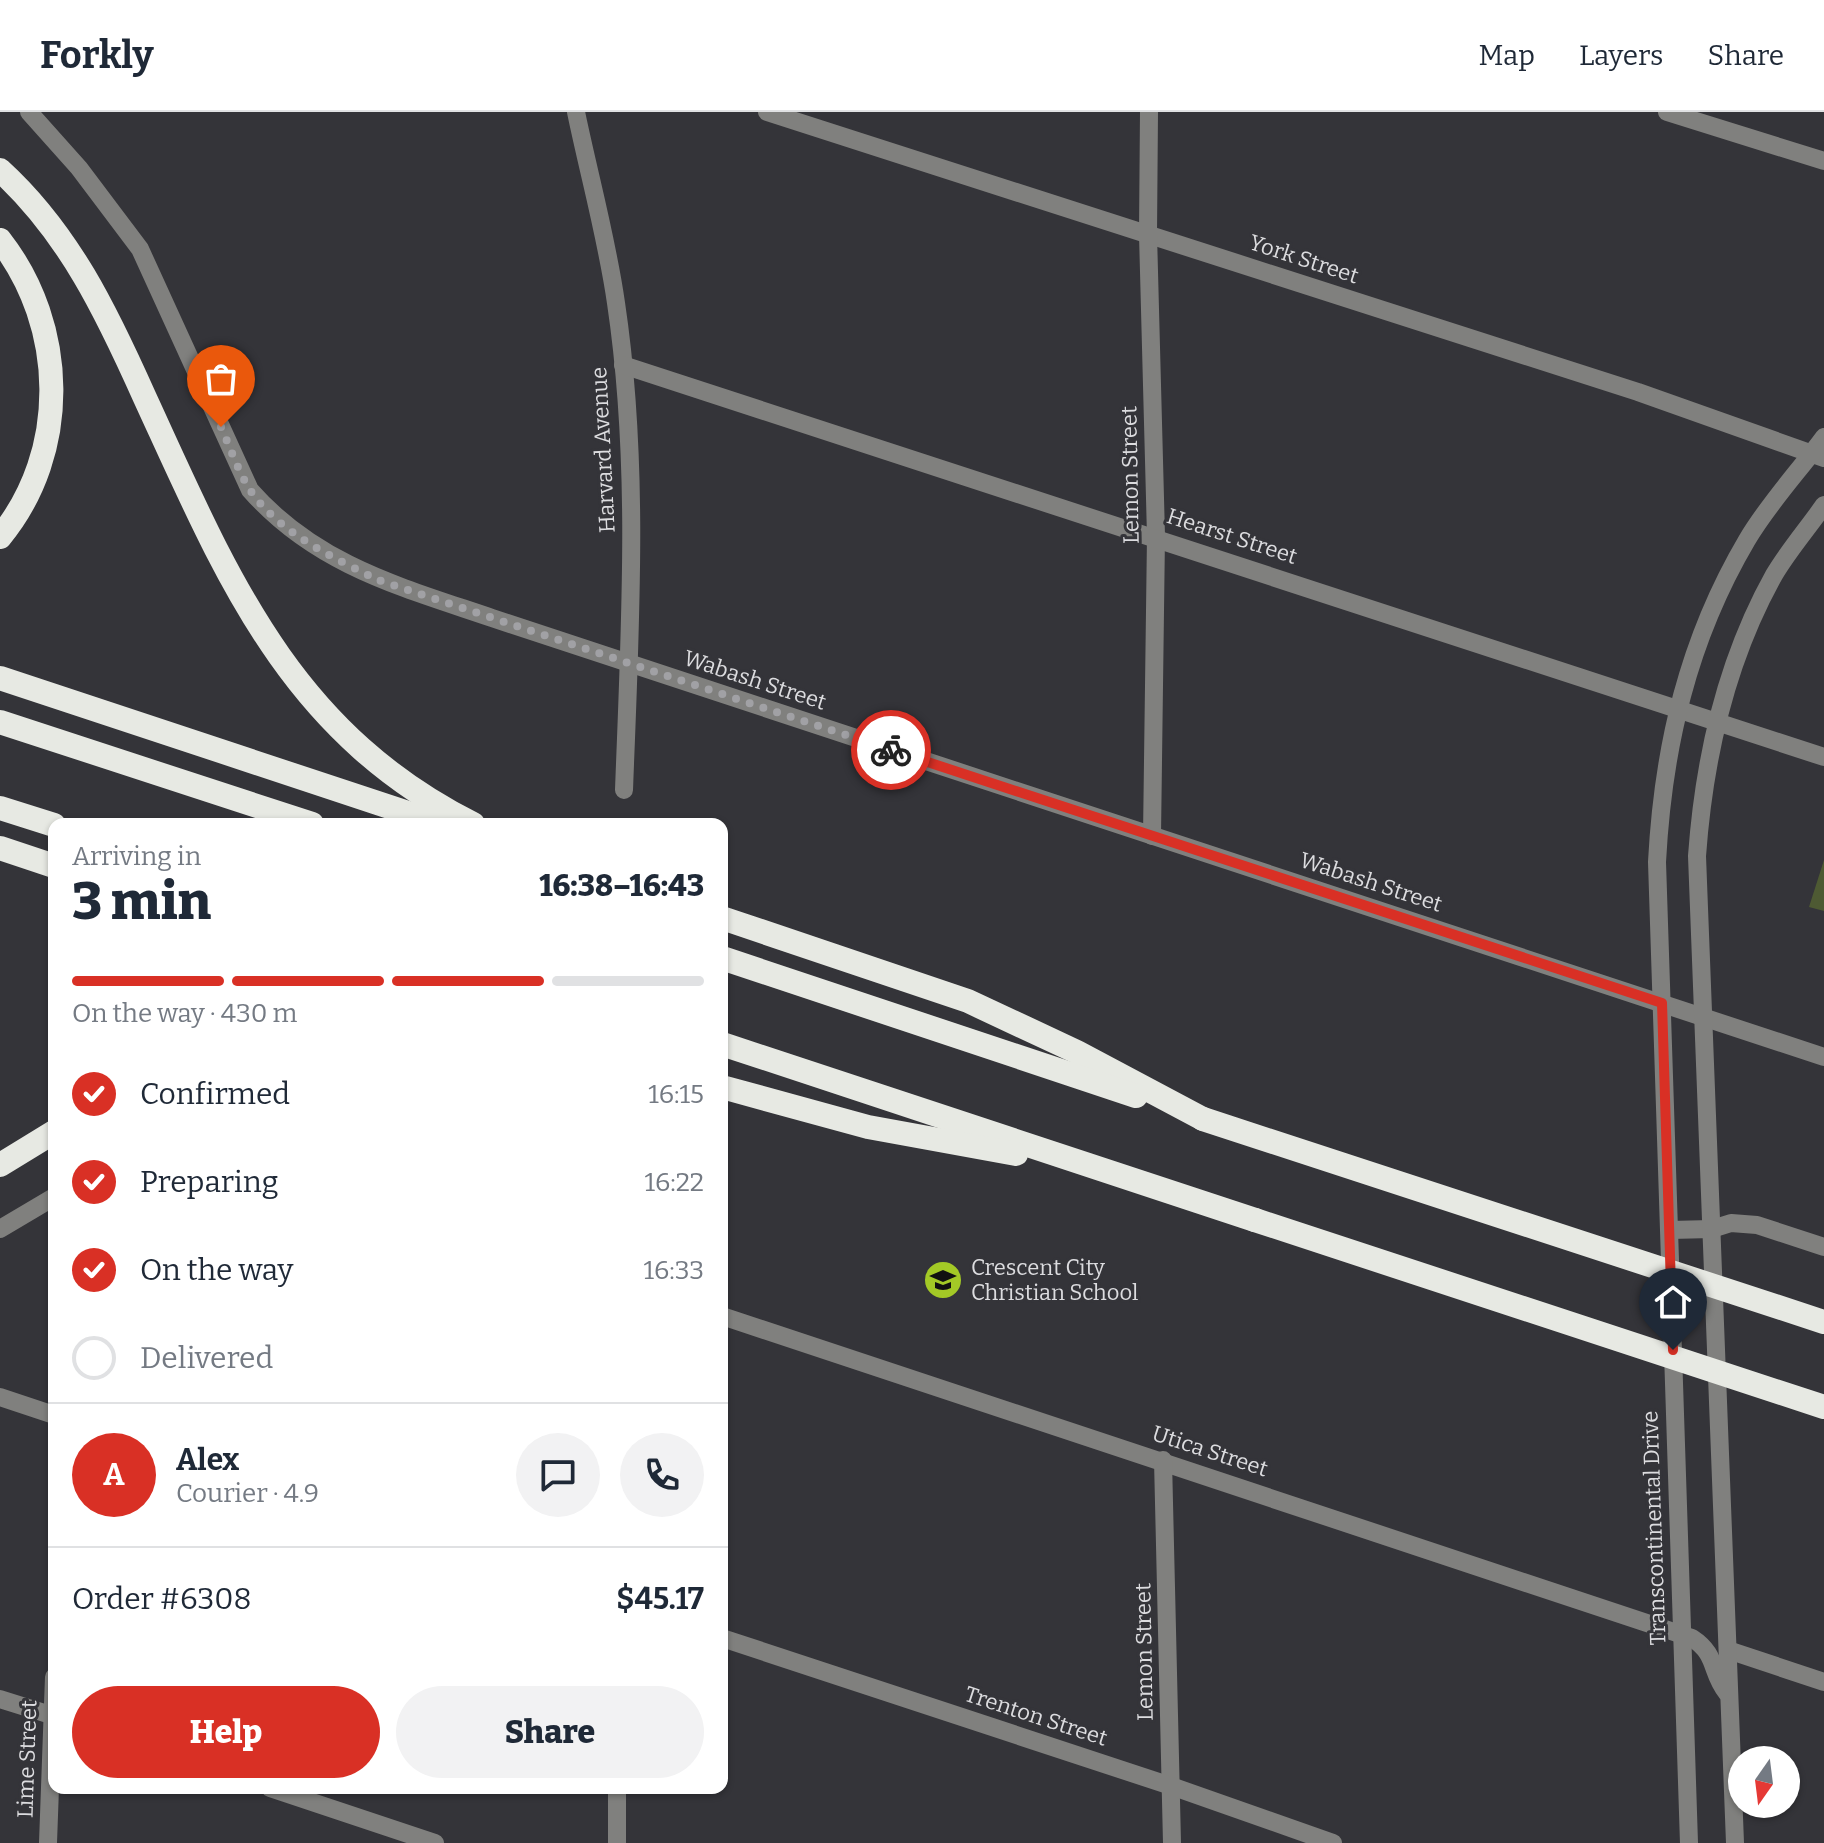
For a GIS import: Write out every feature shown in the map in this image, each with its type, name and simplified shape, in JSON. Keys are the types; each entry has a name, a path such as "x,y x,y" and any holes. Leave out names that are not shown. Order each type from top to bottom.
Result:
{"highway":[{"path":"0,170 28,195 62,237 109,317 220,562 250,616 290,674 327,719 381,764 464,818"},
{"path":"0,240 31,289 40,311 50,351 54,391 47,434 29,493 0,537"},
{"path":"0,678 423,818"},
{"path":"0,722 294,818"},
{"path":"0,808 48,823"},
{"path":"0,848 48,864"},
{"path":"728,920 968,1001 1064,1045 1203,1119"},
{"path":"728,960 1824,1322"},
{"path":"728,1046 1824,1407"},
{"path":"728,1089 868,1127 1092,1167"},
{"path":"0,1165 48,1136"}],"street":[{"name":"Wabash Street","path":"29,112 79,168 140,249 250,490 268,510 326,555 378,580 1824,1057"},
{"name":"Harvard Avenue","path":"576,112 616,302 623,365 632,537 624,790"},
{"name":"York Street","path":"767,112 1638,392 1818,456"},
{"name":"Lemon Street","path":"1149,112 1148,234 1156,536 1152,836"},
{"path":"1667,112 1824,161"},
{"name":"Hearst Street","path":"623,365 1156,536 1824,757"},
{"name":"Transcontinental Drive","path":"1689,1843 1657,862 1661,788 1677,708 1717,598 1748,538 1818,456 1824,437"},
{"path":"1735,1843 1697,856 1701,799 1717,721 1752,617 1776,572 1824,505"},
{"path":"0,1229 48,1201"},
{"path":"1670,1230 1712,1229 1731,1223 1757,1225 1824,1247"},
{"name":"Utica Street","path":"728,1318 1682,1635 1703,1646 1713,1657 1720,1685 1730,1697"},
{"path":"0,1397 48,1413"},
{"name":"Lemon Street","path":"1163,1460 1172,1843"},
{"name":"Trenton Street","path":"728,1640 1171,1786 1333,1843"},
{"path":"1728,1650 1824,1682"},
{"path":"0,1699 48,1714"},
{"name":"Lime Street","path":"48,1843 50,1794"},
{"path":"288,1794 435,1843"},
{"path":"617,1794 617,1843"}],"green space":[{"path":"1824,860 1824,911 1809,907"}],"way so far":[{"path":"221,427 250,490 268,510 326,555 378,580 891,750"}],"place":[{"name":"Crescent City Christian School","path":"943,1280"}],"route":[{"path":"891,750 1662,1003 1673,1350"}]}
